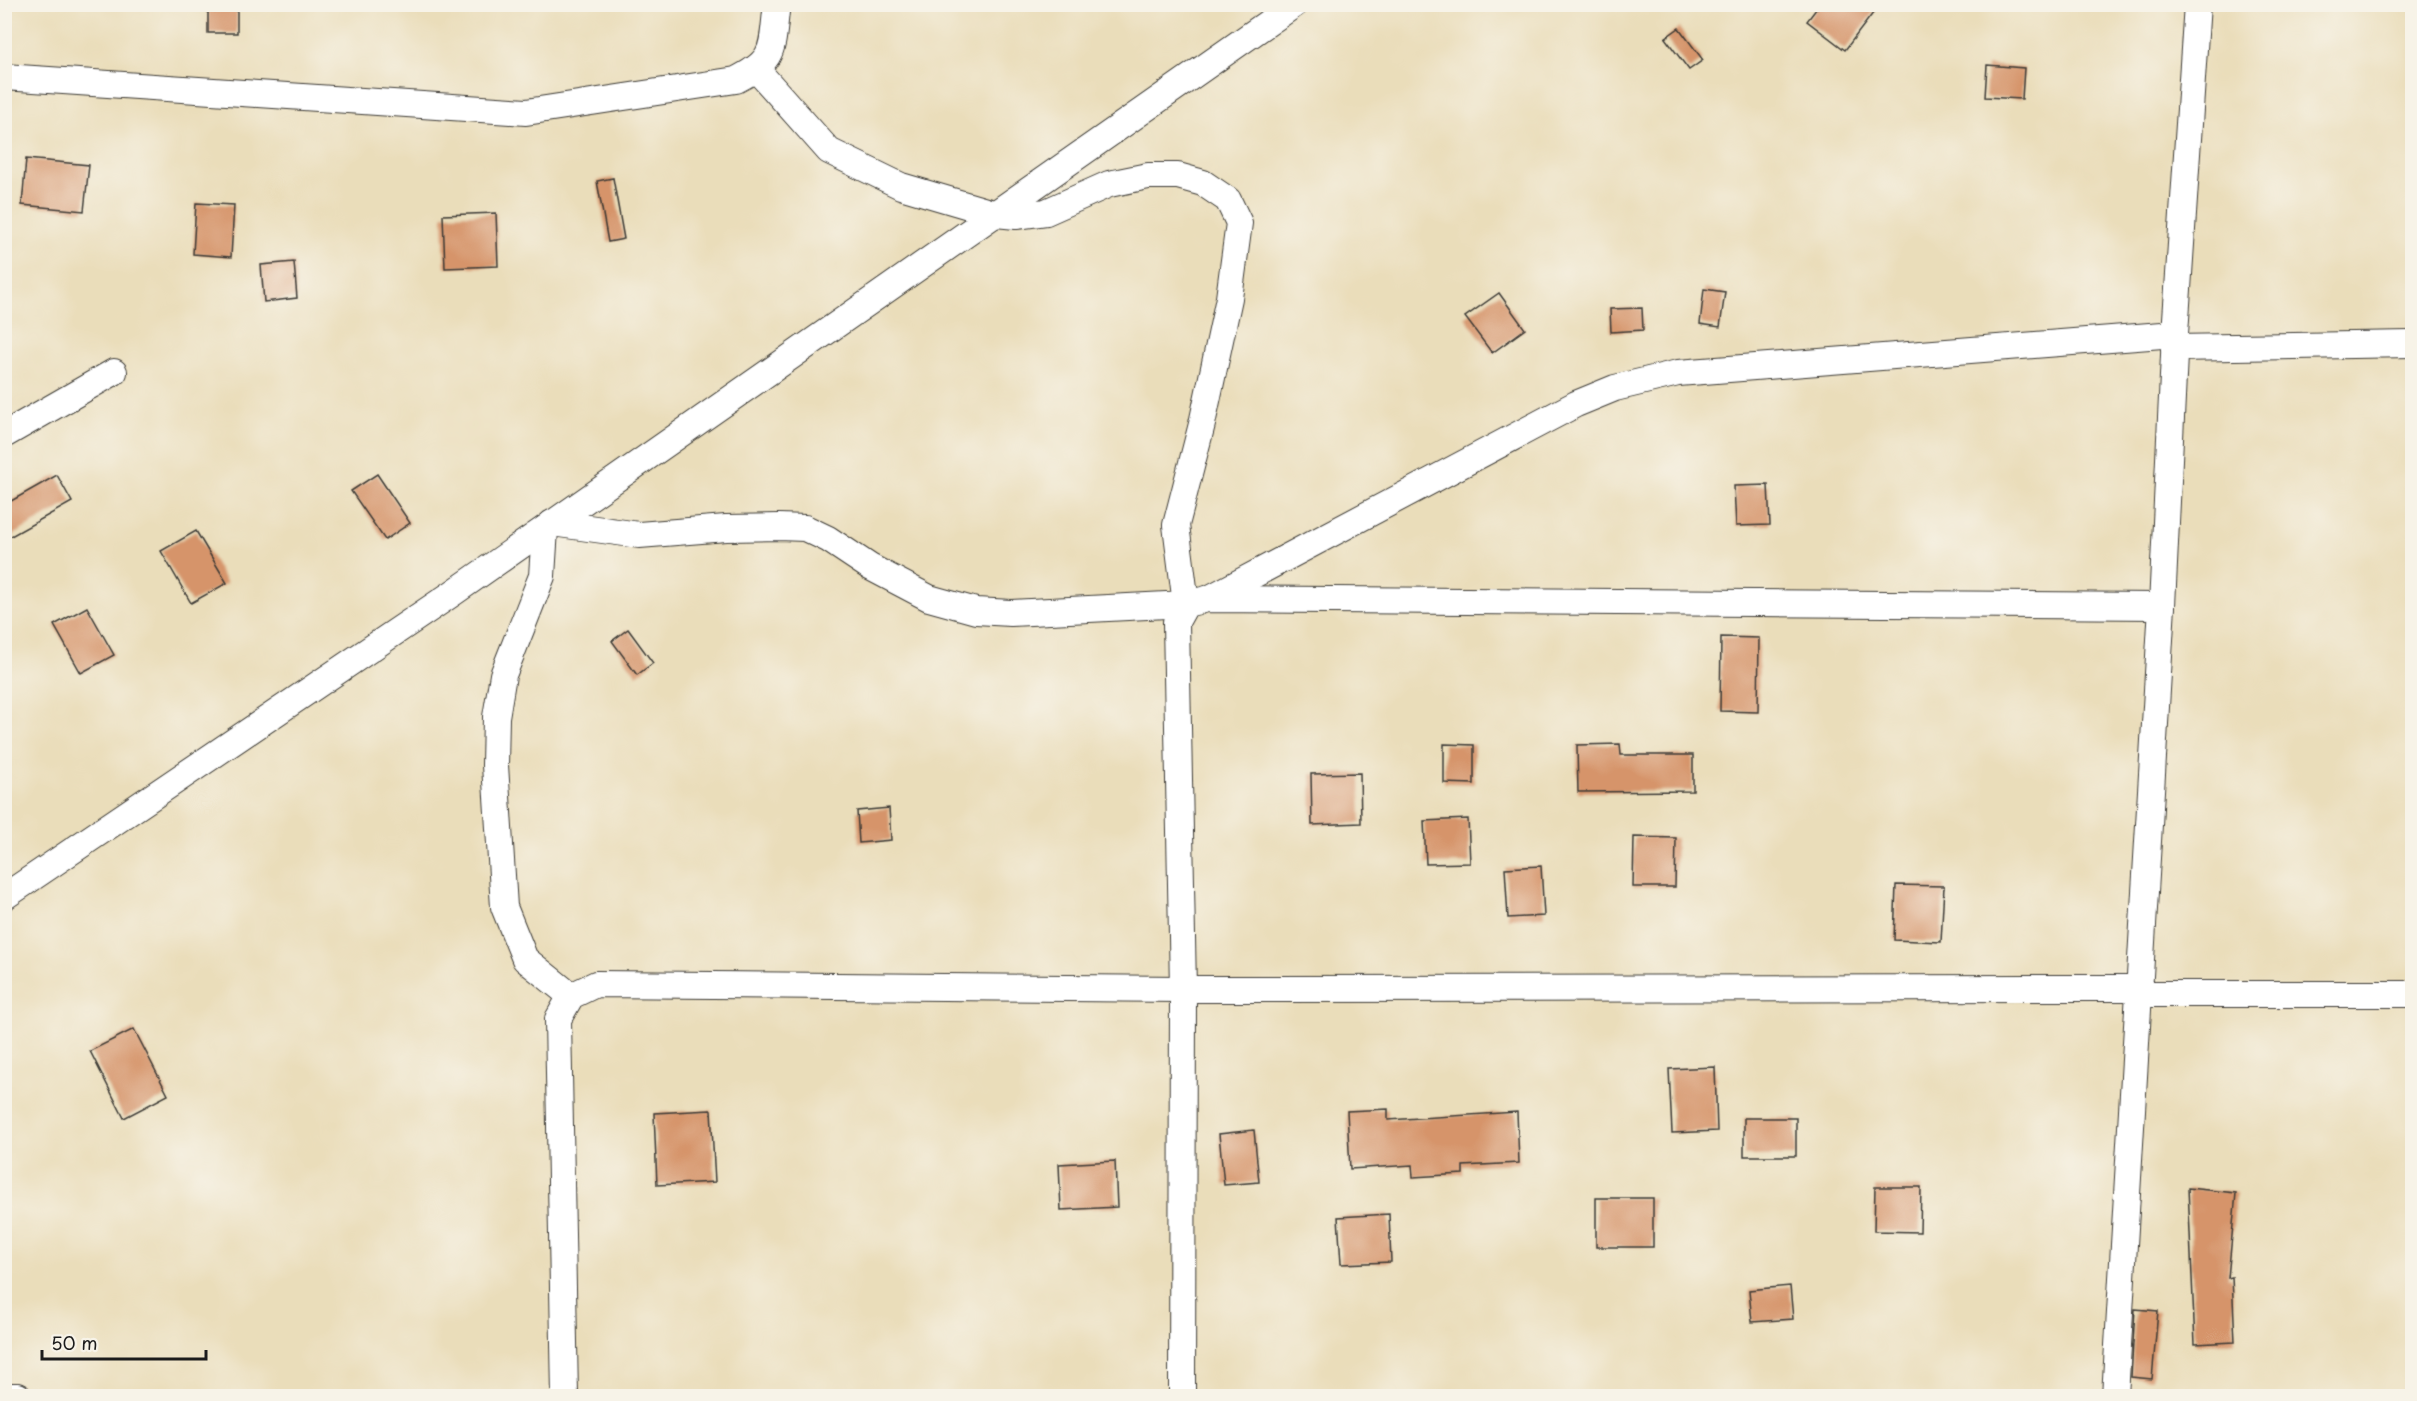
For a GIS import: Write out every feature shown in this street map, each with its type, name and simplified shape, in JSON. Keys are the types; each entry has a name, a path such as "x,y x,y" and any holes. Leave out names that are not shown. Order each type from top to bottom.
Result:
{"street":[{"path":"4,77 525,112 736,80 757,70 771,53 777,4"},
{"path":"4,897 549,526 1295,4"},
{"path":"2115,1396 2162,606 2175,341 2197,4"},
{"path":"757,70 829,151 901,186 996,214 1016,216 1046,212 1109,184 1148,176 1178,176 1203,183 1228,200 1239,223 1229,298 1202,424 1176,525 1197,601"},
{"path":"1182,1396 1183,989 1176,622 1197,601 1576,404 1616,388 1678,373 2175,341 2412,344"},
{"path":"4,435 114,372"},
{"path":"549,526 639,535 726,528 779,526 805,528 828,539 870,567 929,598 976,610 1011,613 1197,601 2162,606"},
{"path":"549,526 542,576 503,675 496,717 495,765 504,907 525,959 571,996"},
{"path":"565,1396 558,1019 571,996 596,984 2412,994"},
{"path":"4,1396 18,1396"}],"building":[{"path":"208,4 237,4 237,33 208,33"},
{"path":"1820,4 1880,4 1845,50 1807,21"},
{"path":"1679,28 1703,60 1689,70 1665,38"},
{"path":"1987,65 2024,68 2022,99 1985,97"},
{"path":"26,159 89,165 84,211 22,205"},
{"path":"613,178 624,239 608,242 597,181"},
{"path":"196,203 234,205 231,257 193,254"},
{"path":"496,213 498,266 445,268 443,215"},
{"path":"294,262 297,298 264,302 261,265"},
{"path":"1704,289 1725,292 1720,327 1700,324"},
{"path":"1499,293 1525,329 1492,353 1465,317"},
{"path":"1642,308 1643,330 1611,332 1610,309"},
{"path":"377,474 410,523 385,540 351,491"},
{"path":"57,475 72,502 4,540 4,505"},
{"path":"1768,485 1770,525 1736,526 1734,486"},
{"path":"196,531 227,583 191,603 161,551"},
{"path":"87,607 114,655 81,673 54,625"},
{"path":"628,629 653,663 637,675 612,641"},
{"path":"1721,637 1759,638 1758,712 1720,711"},
{"path":"1444,744 1474,745 1474,784 1444,783"},
{"path":"1620,744 1621,755 1693,755 1693,791 1578,792 1577,745"},
{"path":"1360,773 1361,823 1312,825 1311,774"},
{"path":"889,808 891,840 859,843 857,811"},
{"path":"1468,819 1470,863 1426,864 1424,821"},
{"path":"1634,837 1676,838 1675,887 1633,887"},
{"path":"1541,866 1544,916 1508,918 1505,868"},
{"path":"1896,885 1944,886 1941,942 1894,940"},
{"path":"134,1029 168,1095 124,1118 90,1051"},
{"path":"1715,1067 1717,1131 1672,1133 1669,1069"},
{"path":"1388,1109 1388,1120 1517,1112 1519,1163 1463,1166 1463,1174 1413,1177 1412,1165 1350,1169 1347,1111"},
{"path":"711,1110 715,1182 657,1185 654,1113"},
{"path":"1744,1118 1796,1118 1796,1156 1744,1156"},
{"path":"1254,1130 1259,1182 1224,1185 1219,1134"},
{"path":"1115,1161 1117,1207 1061,1210 1059,1164"},
{"path":"1875,1187 1921,1187 1920,1232 1874,1231"},
{"path":"2188,1188 2236,1193 2228,1278 2232,1277 2235,1342 2195,1344"},
{"path":"1596,1198 1653,1198 1653,1247 1596,1247"},
{"path":"1389,1214 1391,1262 1341,1264 1338,1217"},
{"path":"1790,1286 1793,1319 1752,1322 1749,1290"},
{"path":"2135,1309 2158,1311 2152,1379 2131,1377"}]}
